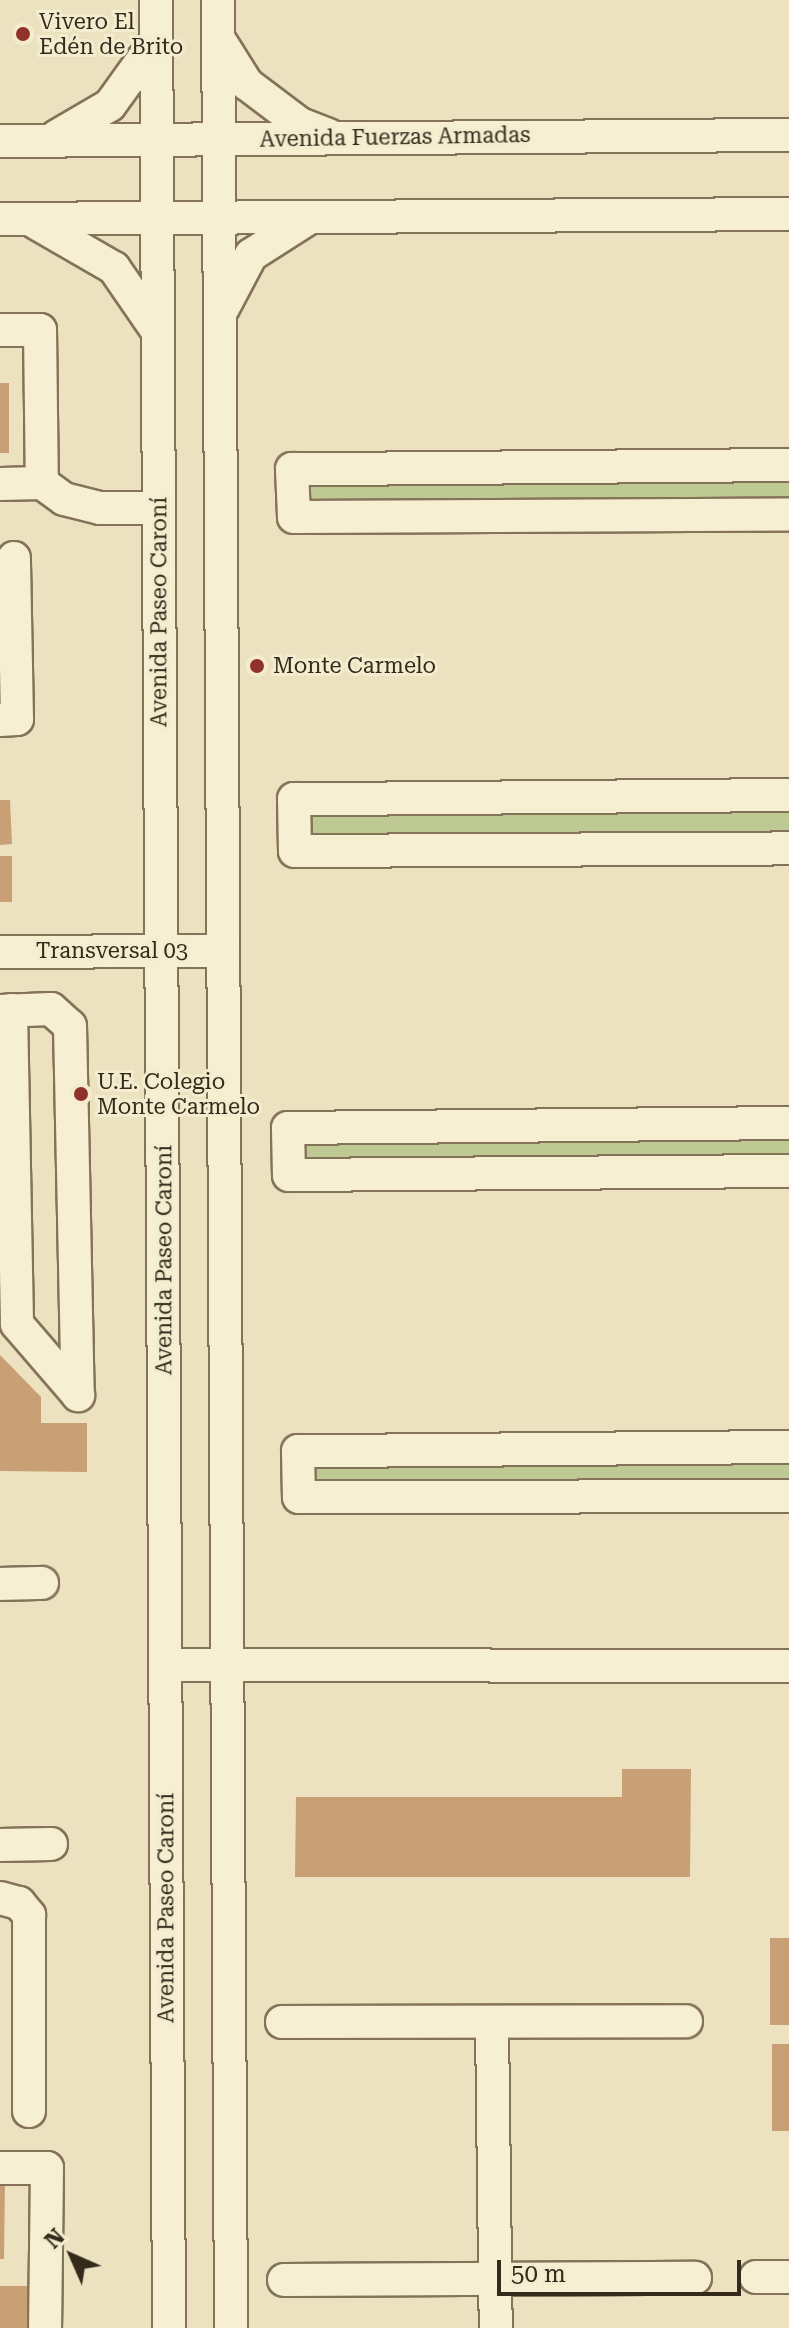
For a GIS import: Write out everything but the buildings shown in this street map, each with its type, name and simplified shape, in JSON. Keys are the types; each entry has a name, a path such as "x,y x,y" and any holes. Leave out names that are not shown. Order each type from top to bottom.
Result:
{"street":[{"name":"Avenida Paseo Caroní","path":"156,0 169,2328"},
{"path":"218,0 231,2328"},
{"path":"45,140 110,105 147,63 156,38"},
{"path":"219,38 247,84 273,107 340,139"},
{"name":"Avenida Fuerzas Armadas","path":"0,141 789,135"},
{"path":"13,219 789,214"},
{"path":"220,314 251,255 286,228 316,217"},
{"path":"13,219 90,249 114,268 156,330"},
{"path":"0,330 40,330 42,483"},
{"path":"789,465 292,469 294,517 789,514"},
{"path":"0,484 42,483 64,499 100,508 158,508"},
{"path":"0,720 17,719 14,558"},
{"path":"789,795 294,799 295,851 789,848"},
{"name":"Transversal 03","path":"0,952 223,951"},
{"path":"51,1009 70,1026 78,1395 17,1324 6,1011 51,1009"},
{"path":"789,1123 288,1128 289,1175 789,1171"},
{"path":"789,1447 298,1451 299,1497 789,1496"},
{"path":"0,1584 42,1583"},
{"path":"165,1665 789,1666"},
{"path":"0,1845 51,1844"},
{"path":"0,1898 19,1903 29,1915 29,2111"},
{"path":"282,2022 686,2021"},
{"path":"492,2022 496,2328"},
{"path":"0,2168 47,2168 45,2328"},
{"path":"756,2277 789,2277"},
{"path":"284,2280 695,2278"}],"green space":[{"path":"292,465 789,465 789,514 292,514"},
{"path":"294,795 789,795 789,848 294,848"},
{"path":"288,1123 789,1123 789,1171 288,1171"},
{"path":"298,1447 789,1447 789,1496 298,1496"}],"place":[{"name":"Vivero El Edén de Brito","path":"23,34"},
{"name":"Monte Carmelo","path":"257,666"},
{"name":"U.E. Colegio Monte Carmelo","path":"81,1094"}]}
